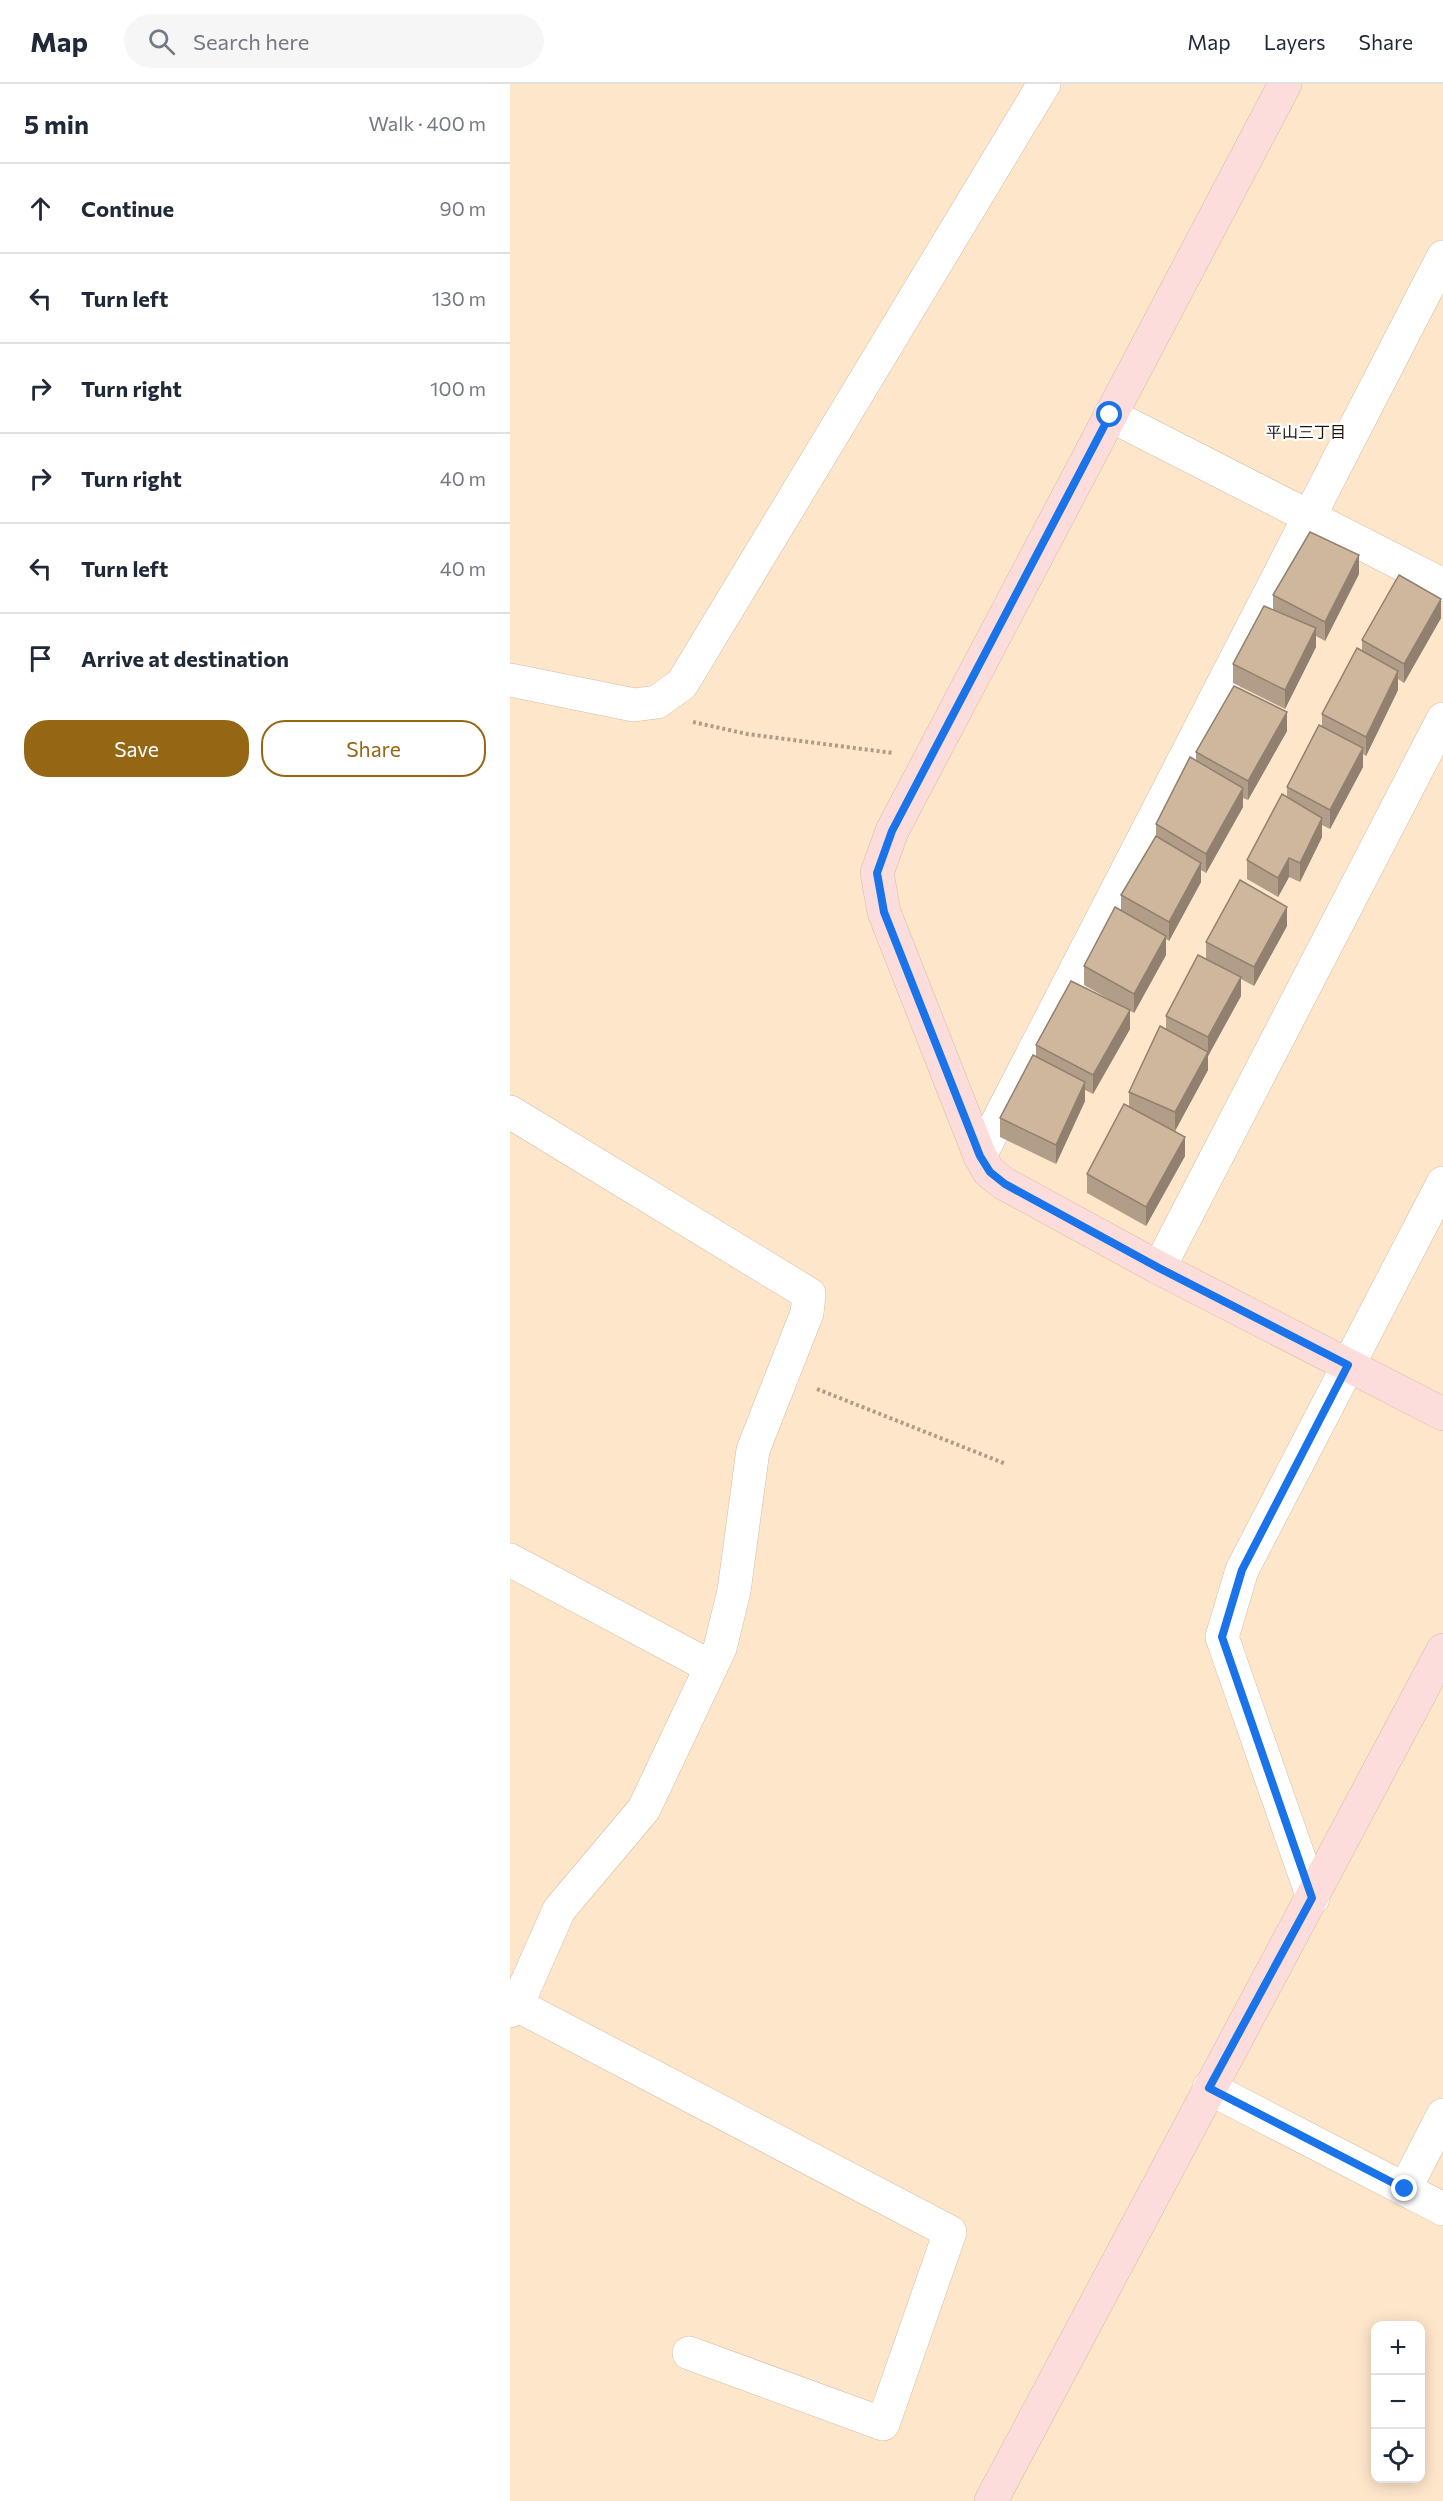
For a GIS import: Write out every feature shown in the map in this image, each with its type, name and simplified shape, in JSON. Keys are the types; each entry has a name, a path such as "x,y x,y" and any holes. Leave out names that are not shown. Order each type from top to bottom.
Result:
{"street":[{"path":"510,680 634,705 657,702 682,684 1044,84"},
{"path":"1285,84 892,831 877,873 884,912 980,1156 990,1172 1005,1184 1159,1268 1443,1414"},
{"path":"980,1156 1443,257"},
{"path":"1110,415 1443,585"},
{"path":"1159,1268 1443,720"},
{"path":"510,1112 809,1294 807,1313 753,1450 734,1591 720,1648 644,1809 559,1910 514,2008 950,2232 883,2424 689,2353"},
{"path":"1312,1898 1222,1637 1242,1570 1443,1184"},
{"path":"510,1560 711,1667"},
{"path":"991,2501 1443,1650"},
{"path":"1209,2088 1443,2209"},
{"path":"1405,2189 1443,2115"}],"path":[{"path":"657,702 670,717 747,734 881,752"},
{"path":"783,1375 1006,1464"}],"building":[{"path":"1310,532 1359,555 1325,622 1273,595"},
{"path":"1399,575 1441,599 1404,664 1362,640"},
{"path":"1264,606 1316,628 1285,690 1233,664"},
{"path":"1357,648 1398,671 1366,737 1322,714"},
{"path":"1234,686 1287,712 1248,781 1196,752"},
{"path":"1319,725 1363,748 1330,810 1287,787"},
{"path":"1190,757 1243,788 1206,854 1156,824"},
{"path":"1282,794 1322,818 1300,863 1289,858 1278,878 1247,860"},
{"path":"1156,836 1201,863 1169,922 1121,895"},
{"path":"1240,880 1287,907 1254,967 1206,942"},
{"path":"1115,907 1166,936 1134,994 1084,966"},
{"path":"1198,955 1241,977 1208,1037 1166,1016"},
{"path":"1071,981 1130,1010 1093,1075 1036,1045"},
{"path":"1160,1026 1208,1052 1175,1112 1129,1092"},
{"path":"1033,1055 1085,1082 1056,1145 1000,1118"},
{"path":"1124,1104 1185,1137 1146,1207 1087,1174"}],"district":[{"name":"平山三丁目","path":"1306,431"}],"route":[{"path":"1110,415 892,831 877,873 884,912 980,1156 990,1172 1005,1184 1159,1268 1348,1365 1242,1570 1222,1637 1312,1898 1209,2088 1405,2189"}]}
